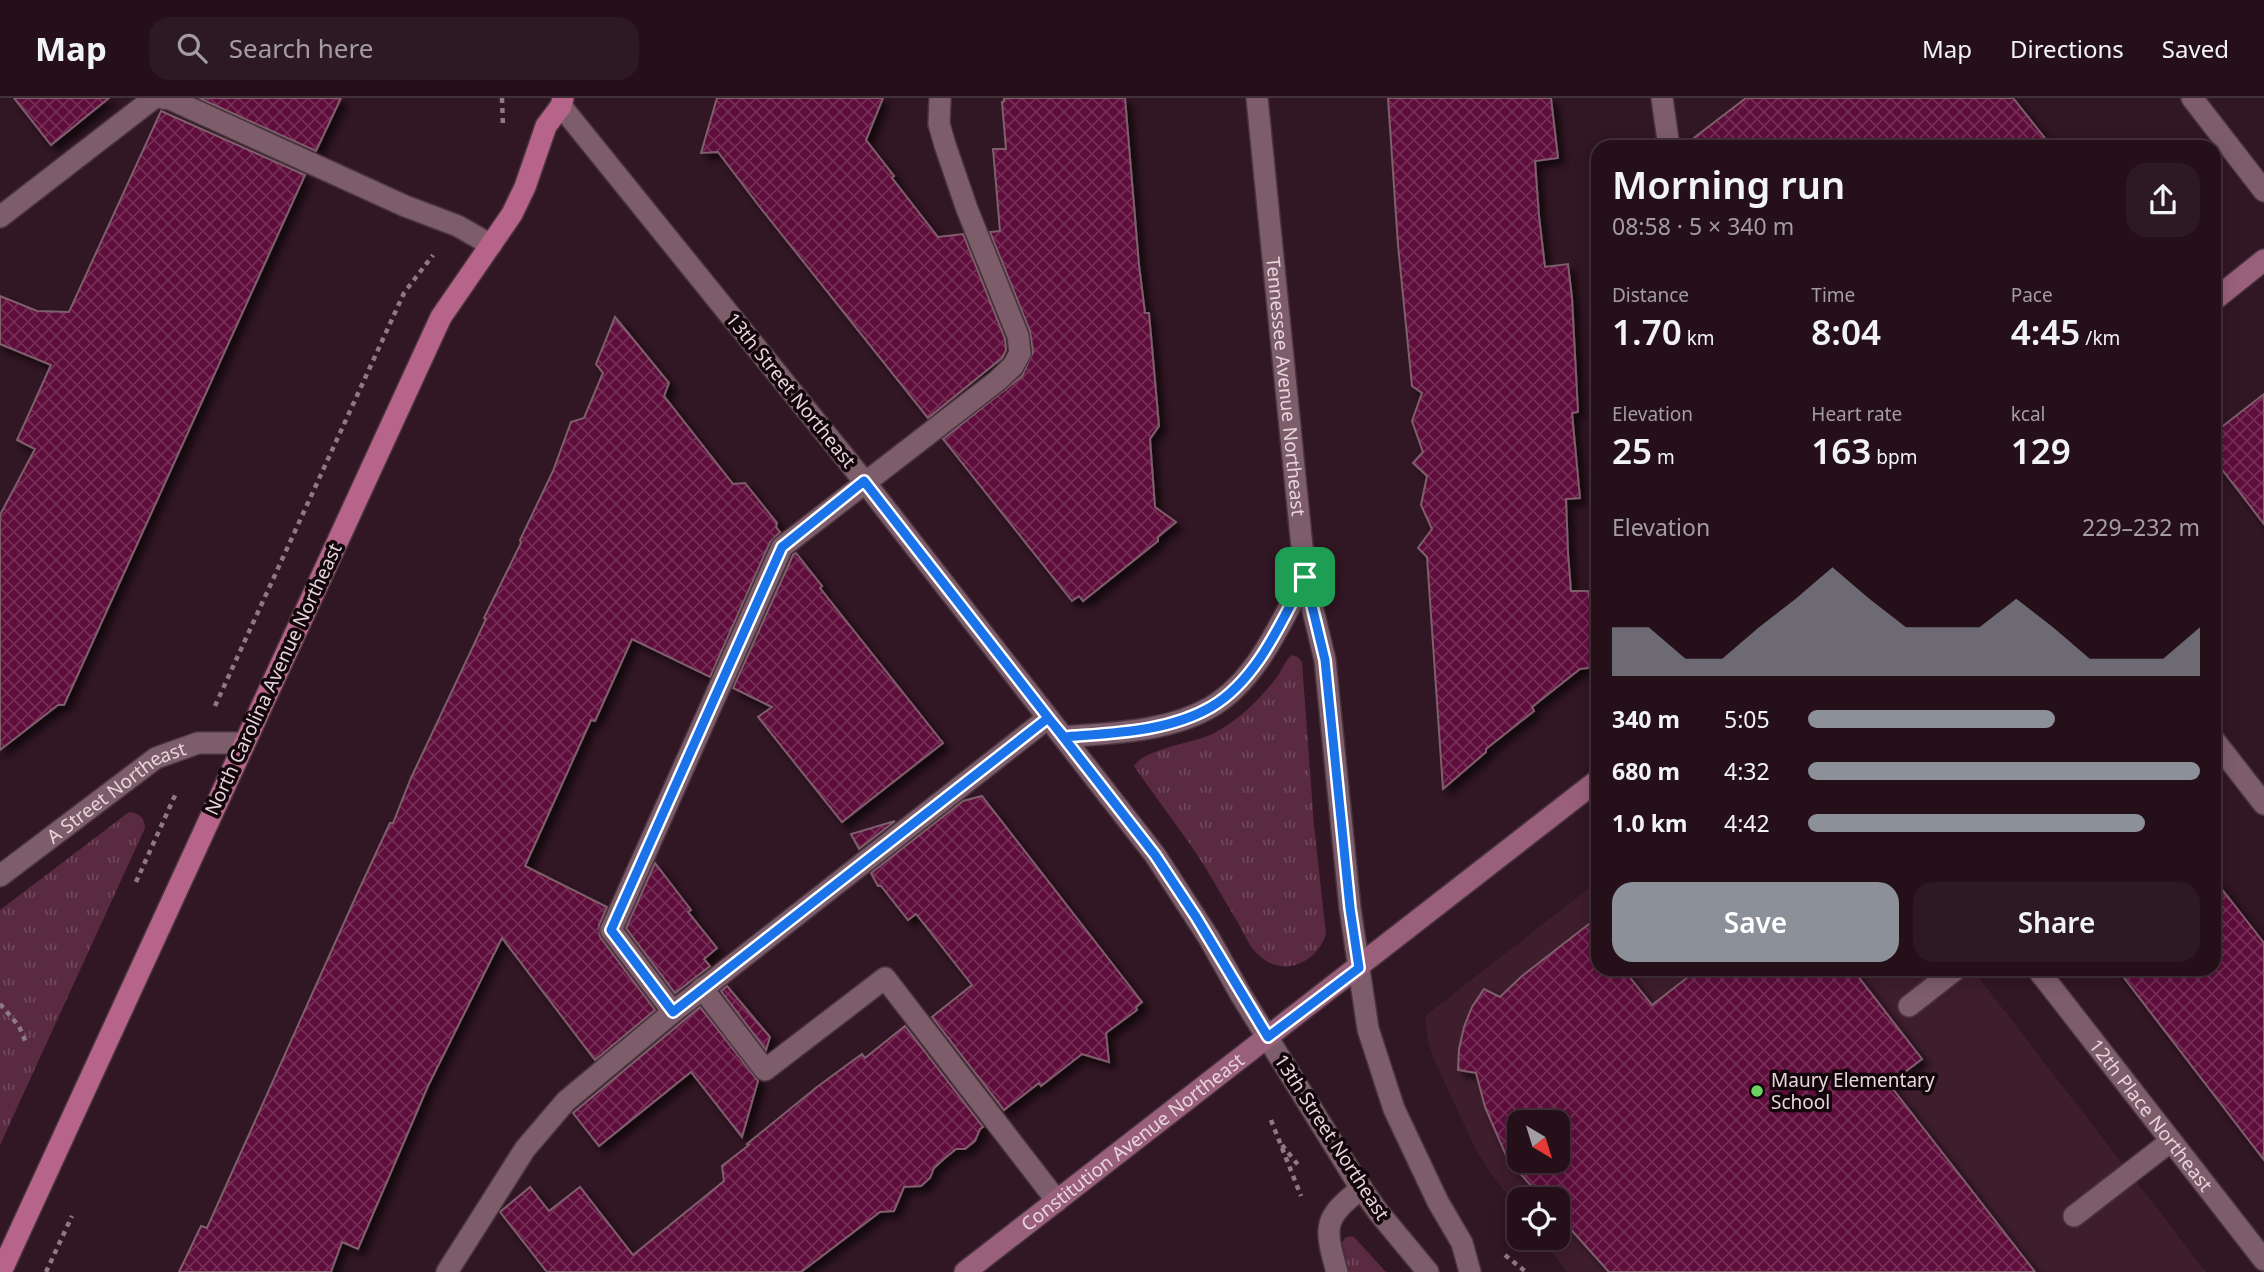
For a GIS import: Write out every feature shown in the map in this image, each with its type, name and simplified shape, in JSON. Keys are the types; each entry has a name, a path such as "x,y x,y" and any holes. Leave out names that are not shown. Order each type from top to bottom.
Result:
{"main road":[{"name":"North Carolina Avenue Northeast","path":"1,1272 441,317 512,214 525,187 546,126 559,101"},
{"path":"2221,294 2264,260"},
{"name":"Constitution Avenue Northeast","path":"965,1272 1591,786"}],"street":[{"path":"0,217 153,98"},
{"path":"162,98 170,99 405,206 458,226 491,245"},
{"path":"673,1012 611,930 782,547 997,380 1013,366 1020,354 1018,336 944,145 939,124 940,98"},
{"name":"Tennessee Avenue Northeast","path":"1257,98 1305,577 1325,660 1350,908 1359,968"},
{"path":"1662,98 1668,140"},
{"path":"2192,98 2264,191"},
{"name":"13th Street Northeast","path":"559,101 864,481 1177,886 1362,1188 1428,1272"},
{"path":"1064,737 1107,734 1170,723 1211,706 1236,685 1256,662 1305,577"},
{"path":"447,1272 525,1149 551,1115 702,988 1048,718"},
{"name":"A Street Northeast","path":"0,876 156,758 198,743 244,743"},
{"path":"2221,749 2264,804"},
{"path":"1359,968 1368,1029 1383,1080 1416,1157 1462,1243 1471,1272"},
{"path":"1909,1006 1947,976"},
{"name":"12th Place Northeast","path":"2043,976 2264,1260"},
{"path":"702,988 765,1070 885,978 1056,1201"},
{"path":"2074,1216 2171,1141"},
{"path":"1337,1272 1327,1229 1336,1210 1362,1188"}],"path":[{"path":"0,1004 19,1026 26,1043"},
{"path":"1269,1114 1303,1201"}],"shaded area":[{"name":"Maury Elementary School","path":"1591,886 1591,976 1978,976 2206,1272 1567,1272 1550,1250 1570,1250 1570,1187 1507,1187 1507,1194 1476,1150 1434,1060 1425,1016"}],"green space":[{"path":"1292,655 1302,662 1314,825 1326,934 1322,944 1309,958 1291,966 1281,966 1262,958 1251,946 1197,854 1134,766 1148,755 1212,734 1231,723 1263,694"},
{"path":"129,812 141,817 145,828 0,1145 0,910"},
{"path":"1351,1236 1386,1272 1349,1272 1342,1243 1345,1238"}],"building":[{"path":"14,98 109,98 51,145"},
{"path":"199,98 341,98 316,151"},
{"path":"717,98 883,98 866,140 938,237 963,234 1005,339 1006,350 1002,358 928,418 718,152 701,153"},
{"path":"1004,98 1125,98 1139,265 1145,313 1149,313 1159,426 1150,439 1155,507 1176,522 1158,537 1158,541 1083,601 1079,596 1072,601 943,439 1022,376 1033,352 1030,331 990,232 1000,231 993,149 1006,149 1002,102"},
{"path":"1388,98 1551,98 1558,158 1535,161 1545,267 1568,264 1572,298 1578,412 1572,413 1580,498 1566,499 1568,553 1571,591 1589,591 1591,668 1580,669 1532,707 1534,711 1486,749 1486,752 1443,789 1427,557 1418,548 1432,529 1421,505 1427,476 1413,463 1423,452 1412,421 1422,393 1412,386 1398,245"},
{"path":"1746,98 2013,98 2046,140 1691,140"},
{"path":"161,111 305,175 64,705 58,705 0,750 0,515 35,449 17,440 51,365 0,344 0,296 37,311 69,312"},
{"path":"615,317 669,383 664,396 733,484 745,483 777,523 776,527 780,532 770,542 710,677 632,639 595,721 591,720 525,866 607,907 599,925 600,937 655,1010 595,1060 502,938 428,1086 358,1249 342,1242 331,1272 179,1272 201,1226 207,1228 357,894 390,823 393,823 411,778 486,619 484,618 521,543 571,422 584,418 603,373 596,364"},
{"path":"2264,394 2264,524 2221,468 2221,428"},
{"path":"796,553 822,586 820,588 943,743 842,822 758,717 772,707 733,688"},
{"path":"982,796 1142,1002 1136,1007 1137,1010 1106,1033 1109,1062 1082,1054 1004,1110 932,1017 972,985 916,914 908,920 881,886 878,886 871,873 963,801"},
{"path":"895,821 859,849 851,834"},
{"path":"655,863 691,910 688,912 717,948 704,959 710,966 675,993 626,928"},
{"path":"2221,888 2264,943 2264,1160 2123,976 2221,976"},
{"name":"Maury Elementary School","path":"1591,922 1591,976 1629,976 1652,1005 1689,976 1858,976 1922,1059 1889,1084 2035,1272 1609,1272 1570,1228 1570,1187 1532,1187 1520,1173 1570,1173 1570,1110 1507,1110 1507,1158 1485,1107 1476,1073 1458,1070 1464,1027 1472,1007 1484,989 1500,997 1522,976"},
{"path":"727,986 770,1037 766,1050 721,991"},
{"path":"700,1007 758,1081 742,1137 691,1072 599,1146 573,1113"},
{"path":"905,1026 983,1127 975,1141 965,1149 956,1149 945,1158 921,1186 904,1187 894,1211 880,1212 801,1272 547,1272 500,1212 530,1187 549,1211 580,1187 633,1255 724,1181 722,1166 749,1145 747,1144 817,1087 862,1054 865,1058"}],"place":[{"name":"Maury Elementary School","path":"1757,1091"}],"route":[{"path":"1305,577 1256,662 1228,693 1211,706 1170,723 1107,734 1064,737 1048,718 673,1012 611,930 782,547 864,481 1064,737 1155,855 1177,886 1268,1037 1359,968 1350,908 1325,660 1305,577"}]}
